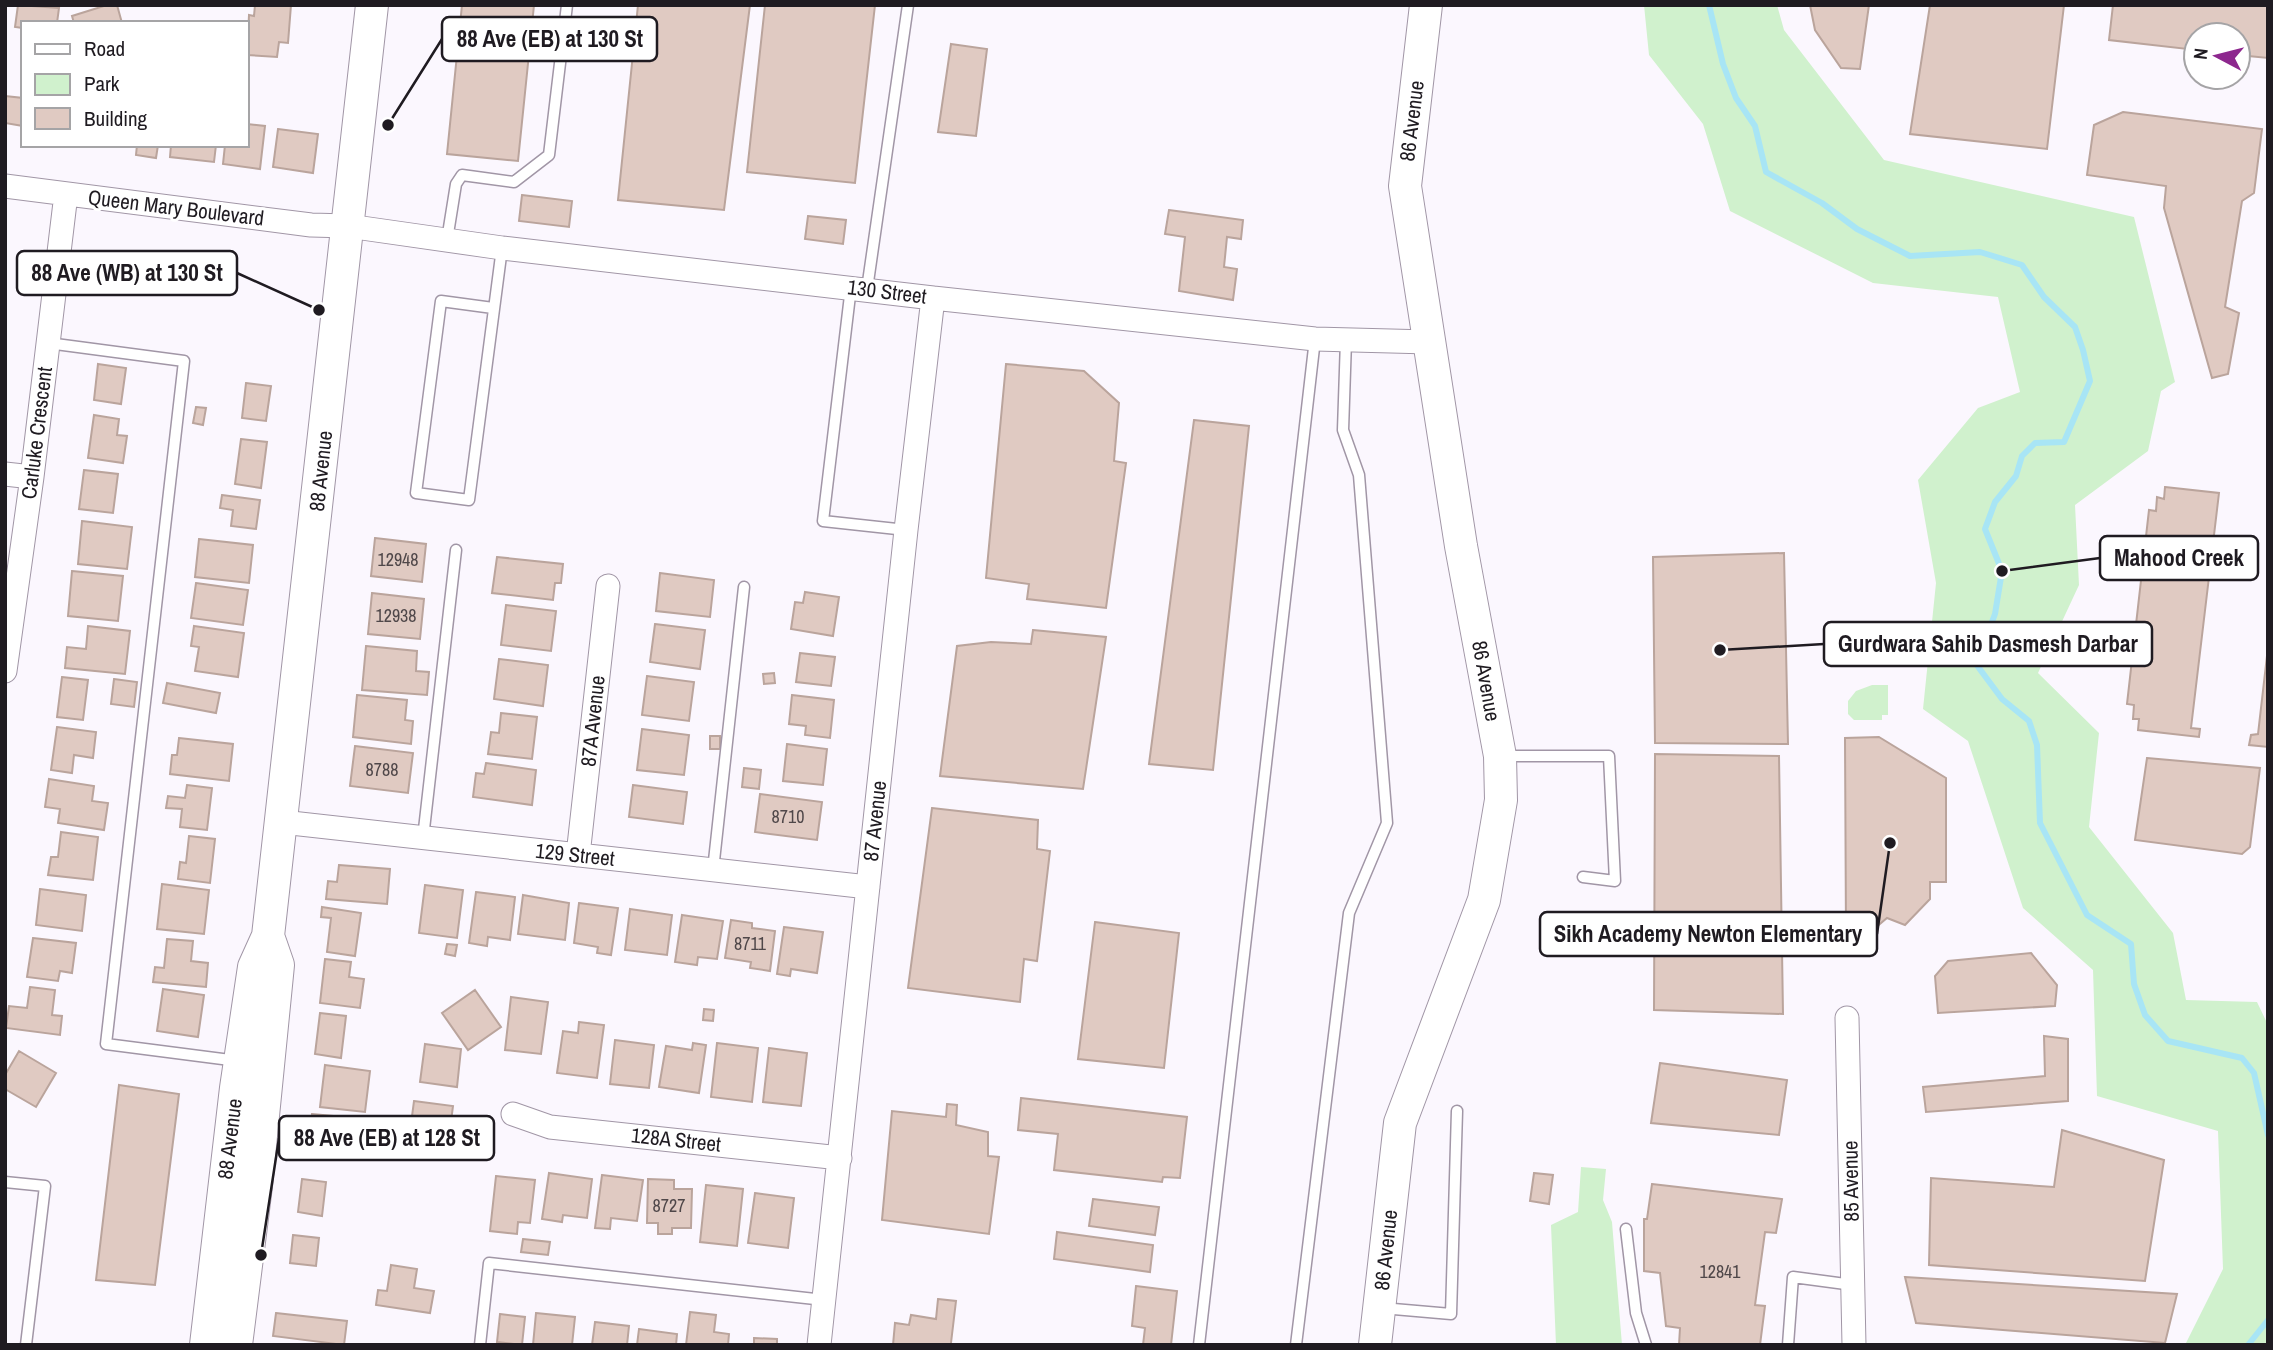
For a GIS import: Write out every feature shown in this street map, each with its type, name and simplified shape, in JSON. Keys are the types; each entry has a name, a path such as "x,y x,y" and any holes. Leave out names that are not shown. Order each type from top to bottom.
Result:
{"main road":[{"name":"88 Avenue","path":"206,1345 254,967 268,936 372,5"},
{"name":"86 Avenue","path":"1375,1345 1400,1123 1484,900 1501,800 1500,756 1461,545 1405,186 1426,5"},
{"name":"88 Avenue","path":"236,1345 256,1186 278,965 268,936"}],"street":[{"name":"Queen Mary Boulevard","path":"5,186 311,225 348,226"},
{"name":"Carluke Crescent","path":"5,671 32,477 66,194"},
{"name":"130 Street","path":"348,226 502,248 1315,339 1429,342"},
{"name":"87 Avenue","path":"819,1345 933,298"},
{"path":"5,474 32,477"},
{"name":"87A Avenue","path":"578,855 608,586"},
{"name":"129 Street","path":"282,822 868,887"},
{"name":"85 Avenue","path":"1847,1018 1854,1345"},
{"name":"128A Street","path":"513,1114 550,1127 840,1158"}],"lane":[{"path":"447,240 456,184 462,176 514,182 549,155 567,5"},
{"path":"906,530 824,521 859,288 908,5"},
{"path":"493,308 441,301 416,493 469,500 502,248"},
{"path":"1199,1345 1315,339"},
{"path":"1296,1345 1349,913 1387,823 1359,475 1343,430 1346,340"},
{"path":"48,343 184,361 106,1044 241,1062"},
{"path":"423,838 456,551"},
{"path":"712,870 744,587"},
{"path":"1500,756 1609,756 1615,881 1583,877"},
{"path":"1379,1308 1451,1314 1457,1111"},
{"path":"5,1182 44,1186 26,1345"},
{"path":"1626,1229 1636,1313 1646,1345"},
{"path":"480,1345 488,1263 824,1300"},
{"path":"1788,1345 1793,1277 1853,1285"}],"green space":[{"path":"1644,5 1777,5 1784,30 1884,160 2134,217 2175,382 2161,391 2148,451 2075,505 2079,585 2038,673 2099,733 2089,827 2173,933 2186,1000 2257,1002 2268,1025 2268,1345 2185,1345 2223,1269 2218,1131 2097,1096 2093,970 2023,908 1968,741 1923,709 1936,583 1918,480 1978,408 2020,392 1998,297 1873,283 1730,211 1703,124 1649,55"},
{"path":"1872,685 1888,685 1888,715 1882,715 1882,720 1854,720 1848,714 1848,701 1856,691"},
{"path":"1581,1167 1606,1169 1603,1200 1612,1222 1622,1345 1556,1345 1551,1225 1578,1212"}],"building":[{"path":"18,5 59,8 57,21 21,21 21,28 15,27"},
{"path":"107,5 117,5 121,21 73,21 72,16"},
{"path":"255,5 291,5 288,43 279,42 277,57 248,55 249,15 254,16"},
{"path":"462,5 534,5 518,161 447,154"},
{"path":"638,5 750,5 724,210 618,200"},
{"path":"765,5 875,5 855,183 747,172"},
{"path":"1810,5 1869,5 1860,69 1841,68 1815,30"},
{"path":"1930,5 2064,5 2047,149 1910,134"},
{"path":"2113,5 2268,5 2268,58 2252,56 2252,21 2182,21 2182,48 2109,40"},
{"path":"951,44 987,49 976,136 938,132"},
{"path":"5,96 21,98 21,126 5,123"},
{"path":"2123,112 2262,129 2254,193 2242,201 2225,307 2239,313 2228,374 2212,378 2164,208 2166,186 2087,175 2094,125"},
{"path":"248,124 265,126 260,169 223,164 225,147 248,147"},
{"path":"278,129 318,134 313,173 273,167"},
{"path":"137,147 158,147 156,158 136,155"},
{"path":"171,147 216,147 214,162 170,157"},
{"path":"522,195 572,201 569,227 519,221"},
{"path":"1169,210 1243,220 1241,239 1227,237 1224,267 1237,269 1233,300 1179,291 1185,237 1165,234"},
{"path":"808,216 846,220 843,244 805,239"},
{"path":"98,364 126,368 121,404 94,400"},
{"path":"1006,364 1084,371 1119,403 1114,461 1126,463 1106,608 1027,599 1029,584 986,578"},
{"path":"246,383 271,386 266,421 242,418"},
{"path":"196,407 206,408 203,425 193,423"},
{"path":"94,415 119,419 117,435 127,436 123,463 88,458"},
{"path":"1194,420 1249,426 1213,770 1149,764"},
{"path":"241,439 267,442 261,488 235,484"},
{"path":"84,470 118,474 113,513 79,509"},
{"path":"2165,487 2219,493 2191,728 2200,729 2199,737 2138,730 2139,719 2133,719 2134,705 2127,704 2149,510 2156,511 2157,497 2164,499"},
{"path":"222,495 260,500 256,529 231,526 233,510 220,508"},
{"path":"82,521 132,527 127,569 78,564"},
{"path":"375,538 426,544 422,582 371,576"},
{"path":"199,539 253,545 249,583 195,577"},
{"path":"1784,553 1788,744 1655,743 1653,557"},
{"path":"497,557 563,564 561,583 555,583 553,600 492,593"},
{"path":"72,571 123,576 118,621 68,616"},
{"path":"660,573 714,580 710,617 656,611"},
{"path":"196,583 248,590 243,625 191,618"},
{"path":"805,592 839,597 833,636 791,629 795,602 803,603"},
{"path":"372,593 424,599 420,639 368,634"},
{"path":"506,605 556,611 551,651 501,645"},
{"path":"655,624 705,630 700,669 650,662"},
{"path":"88,626 130,631 125,674 65,668 67,647 86,649"},
{"path":"194,626 244,633 238,677 195,671 199,647 191,646"},
{"path":"1033,630 1106,637 1083,789 940,776 957,646 991,642 1031,644"},
{"path":"366,646 417,651 416,671 429,672 427,695 362,690"},
{"path":"2268,647 2268,747 2249,745 2251,735 2258,734"},
{"path":"800,653 835,657 831,686 796,682"},
{"path":"499,659 548,665 543,706 494,699"},
{"path":"774,673 775,683 764,684 763,674"},
{"path":"647,676 694,682 689,721 642,715"},
{"path":"62,677 88,680 83,720 57,717"},
{"path":"114,679 137,682 134,707 111,704"},
{"path":"167,683 220,693 216,713 163,703"},
{"path":"357,695 407,700 405,720 413,721 411,744 353,737"},
{"path":"792,695 834,700 830,738 805,735 806,726 789,724"},
{"path":"501,713 537,717 532,759 488,754 491,732 499,733"},
{"path":"57,727 96,732 93,758 74,755 72,773 51,770"},
{"path":"642,729 689,735 684,775 637,770"},
{"path":"710,736 720,736 720,749 710,749"},
{"path":"1879,737 1946,778 1946,882 1930,882 1930,899 1905,925 1887,918 1868,934 1846,935 1845,738"},
{"path":"179,738 233,744 229,781 170,774 172,755 177,755"},
{"path":"787,744 827,749 823,785 783,781"},
{"path":"355,746 413,753 408,793 350,786"},
{"path":"1655,754 1779,756 1783,1014 1654,1010"},
{"path":"2147,758 2260,768 2250,847 2242,854 2135,840"},
{"path":"486,763 536,770 532,805 473,797 476,773 484,774"},
{"path":"744,768 761,770 759,789 742,787"},
{"path":"49,779 94,786 92,801 108,803 104,830 58,823 60,809 45,807"},
{"path":"187,785 212,788 207,830 180,827 182,809 166,808 168,796 185,798"},
{"path":"633,785 687,792 683,824 629,817"},
{"path":"760,794 822,802 817,840 755,832"},
{"path":"932,808 1038,820 1037,849 1050,851 1037,961 1024,959 1020,1002 908,988"},
{"path":"61,832 98,837 93,880 48,875 51,857 58,857"},
{"path":"189,836 215,839 210,883 178,879 180,862 186,863"},
{"path":"339,865 390,869 387,904 326,899 328,881 337,882"},
{"path":"162,884 209,890 204,934 157,929"},
{"path":"425,885 463,890 457,938 419,933"},
{"path":"40,889 86,895 82,931 36,925"},
{"path":"476,892 515,897 510,940 488,937 487,946 469,943"},
{"path":"523,895 569,903 565,940 518,934"},
{"path":"579,903 618,908 611,955 597,953 598,947 574,943"},
{"path":"322,907 361,913 355,956 327,952 331,918 321,917"},
{"path":"630,909 672,915 667,955 625,950"},
{"path":"682,915 723,921 717,959 698,957 697,965 675,962"},
{"path":"731,920 752,923 752,928 775,931 770,971 750,968 751,962 725,958"},
{"path":"1095,922 1179,933 1164,1068 1078,1059"},
{"path":"784,927 823,932 817,973 791,969 790,976 777,974"},
{"path":"33,938 76,943 72,973 60,971 58,981 27,977"},
{"path":"167,939 193,941 191,961 208,963 206,987 153,982 155,967 164,968"},
{"path":"447,944 457,945 455,956 445,954"},
{"path":"2031,953 2057,985 2055,1006 1938,1013 1935,976 1948,961"},
{"path":"325,959 351,962 349,977 364,979 360,1008 320,1003"},
{"path":"30,987 55,990 52,1015 62,1016 60,1035 6,1028 9,1006 27,1008"},
{"path":"163,989 204,995 198,1037 157,1031"},
{"path":"475,990 501,1027 468,1050 442,1013"},
{"path":"511,997 548,1002 541,1054 505,1050"},
{"path":"704,1009 714,1010 713,1021 703,1020"},
{"path":"320,1013 346,1016 341,1058 315,1054"},
{"path":"579,1022 604,1025 597,1078 557,1073 563,1031 578,1033"},
{"path":"2044,1036 2068,1039 2068,1101 1926,1112 1923,1087 2045,1076"},
{"path":"615,1040 654,1045 649,1088 610,1084"},
{"path":"693,1043 706,1045 699,1093 659,1087 666,1046 692,1050"},
{"path":"717,1043 758,1048 752,1102 711,1097"},
{"path":"425,1044 461,1049 457,1087 420,1082"},
{"path":"769,1048 807,1053 801,1106 763,1102"},
{"path":"19,1051 56,1073 36,1107 5,1089 5,1075"},
{"path":"1660,1063 1787,1080 1779,1135 1651,1123"},
{"path":"325,1065 370,1071 365,1112 320,1107"},
{"path":"119,1085 179,1094 155,1285 96,1280"},
{"path":"1021,1098 1187,1117 1180,1178 1163,1177 1162,1182 1054,1170 1058,1134 1018,1130"},
{"path":"414,1101 453,1106 446,1159 407,1154"},
{"path":"947,1104 957,1105 956,1125 988,1132 988,1156 999,1157 989,1234 882,1220 892,1111 946,1117"},
{"path":"312,1114 365,1119 363,1145 337,1143 336,1150 309,1148"},
{"path":"2062,1130 2164,1160 2145,1281 1929,1265 1931,1178 2054,1187"},
{"path":"549,1173 592,1179 587,1218 563,1215 562,1222 542,1219"},
{"path":"1534,1173 1553,1175 1549,1204 1530,1201"},
{"path":"602,1175 643,1180 637,1221 611,1218 610,1229 595,1228"},
{"path":"496,1176 535,1180 530,1223 518,1222 517,1234 490,1231"},
{"path":"302,1179 326,1182 322,1216 298,1212"},
{"path":"648,1179 674,1180 674,1189 692,1189 691,1228 672,1228 672,1234 658,1234 658,1223 647,1223"},
{"path":"1652,1184 1782,1199 1776,1233 1765,1232 1755,1305 1765,1306 1760,1345 1679,1345 1680,1328 1666,1326 1660,1273 1644,1271 1644,1219 1647,1219"},
{"path":"706,1185 743,1189 737,1246 700,1242"},
{"path":"755,1193 794,1198 788,1248 748,1243"},
{"path":"1093,1199 1159,1207 1155,1235 1089,1226"},
{"path":"1057,1232 1153,1245 1150,1272 1054,1259"},
{"path":"293,1235 319,1238 316,1266 290,1263"},
{"path":"523,1239 550,1242 548,1255 521,1252"},
{"path":"391,1265 417,1269 414,1288 434,1291 430,1313 376,1305 378,1290 387,1291"},
{"path":"1905,1277 2177,1294 2165,1343 1916,1323"},
{"path":"1136,1286 1177,1291 1171,1345 1143,1345 1145,1328 1132,1326"},
{"path":"938,1299 956,1301 951,1343 954,1345 893,1345 895,1323 909,1325 911,1315 936,1319"},
{"path":"690,1312 716,1315 714,1332 729,1334 728,1345 686,1345"},
{"path":"276,1313 347,1321 344,1345 273,1336"},
{"path":"536,1313 575,1317 572,1345 533,1345"},
{"path":"500,1314 525,1317 522,1345 497,1342"},
{"path":"595,1322 629,1326 627,1345 592,1345"},
{"path":"639,1329 677,1334 676,1345 637,1345"},
{"path":"754,1338 777,1339 777,1345 754,1345"}],"waterway":[{"path":"1709,5 1723,64 1736,98 1755,126 1766,172 1822,203 1857,229 1910,256 1980,252 2022,265 2044,297 2075,327 2090,381 2064,442 2035,443 2022,456 2016,476 1995,502 1985,529 2002,571 1995,614 1976,664 2002,699 2029,721 2037,745 2040,823 2087,915 2131,944 2134,984 2145,1015 2168,1041 2242,1058 2254,1073 2268,1135"},
{"path":"2248,1345 2268,1320"}],"place":[{"name":"88 Ave (EB) at 130 St","path":"388,125"},
{"name":"88 Ave (WB) at 130 St","path":"319,310"},
{"name":"Mahood Creek","path":"2002,571"},
{"name":"Gurdwara Sahib Dasmesh Darbar","path":"1720,650"},
{"name":"Sikh Academy Newton Elementary","path":"1890,843"},
{"name":"88 Ave (EB) at 128 St","path":"261,1255"}]}
